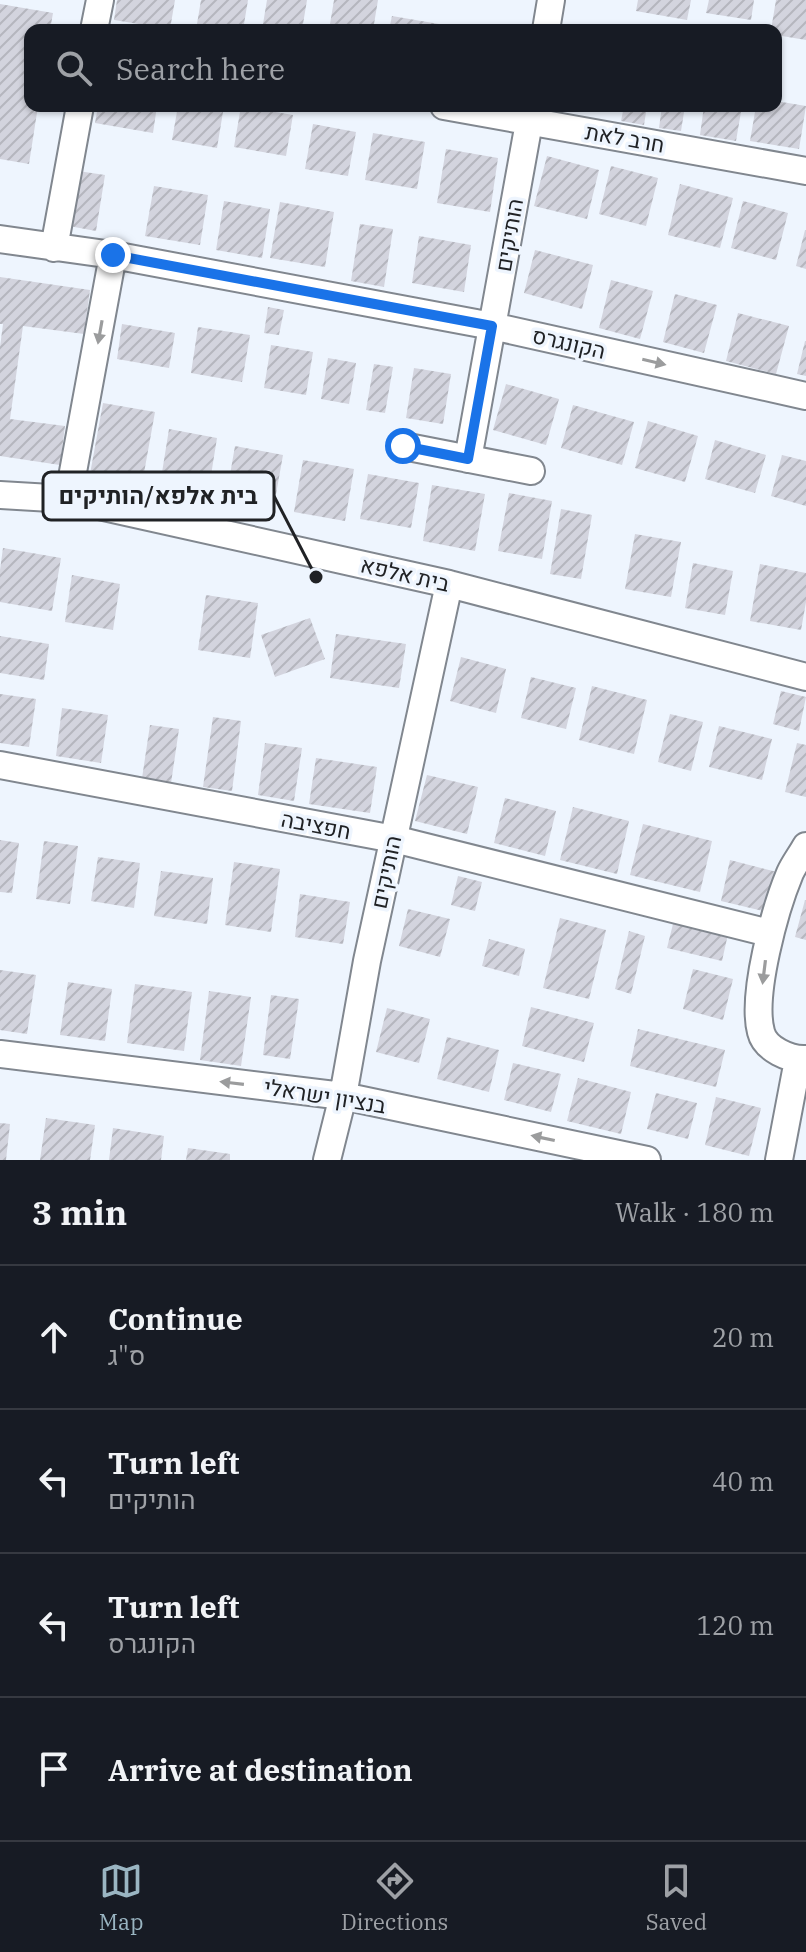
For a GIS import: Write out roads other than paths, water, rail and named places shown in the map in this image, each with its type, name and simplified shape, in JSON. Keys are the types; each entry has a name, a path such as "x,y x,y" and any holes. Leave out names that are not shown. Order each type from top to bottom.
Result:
{"street":[{"path":"95,24 100,0"},
{"path":"547,24 551,0"},
{"path":"54,248 79,112"},
{"name":"חרב לאת","path":"531,113 806,171"},
{"name":"הותיקים","path":"468,459 531,113"},
{"name":"הקונגרס","path":"0,239 113,255 492,326 806,396"},
{"path":"68,499 113,255"},
{"path":"403,446 531,471"},
{"name":"בית אלפא","path":"0,495 68,499 449,584 806,677"},
{"name":"הותיקים","path":"327,1160 449,584"},
{"name":"חפציבה","path":"0,765 394,839 769,933"},
{"path":"779,1160 802,1060 778,1052 761,1036 759,1014 769,933 791,872 806,846"},
{"name":"בנציון ישראלי","path":"0,1054 343,1096 647,1160"}],"place":[{"name":"בית אלפא/הותיקים","path":"316,577"}]}
